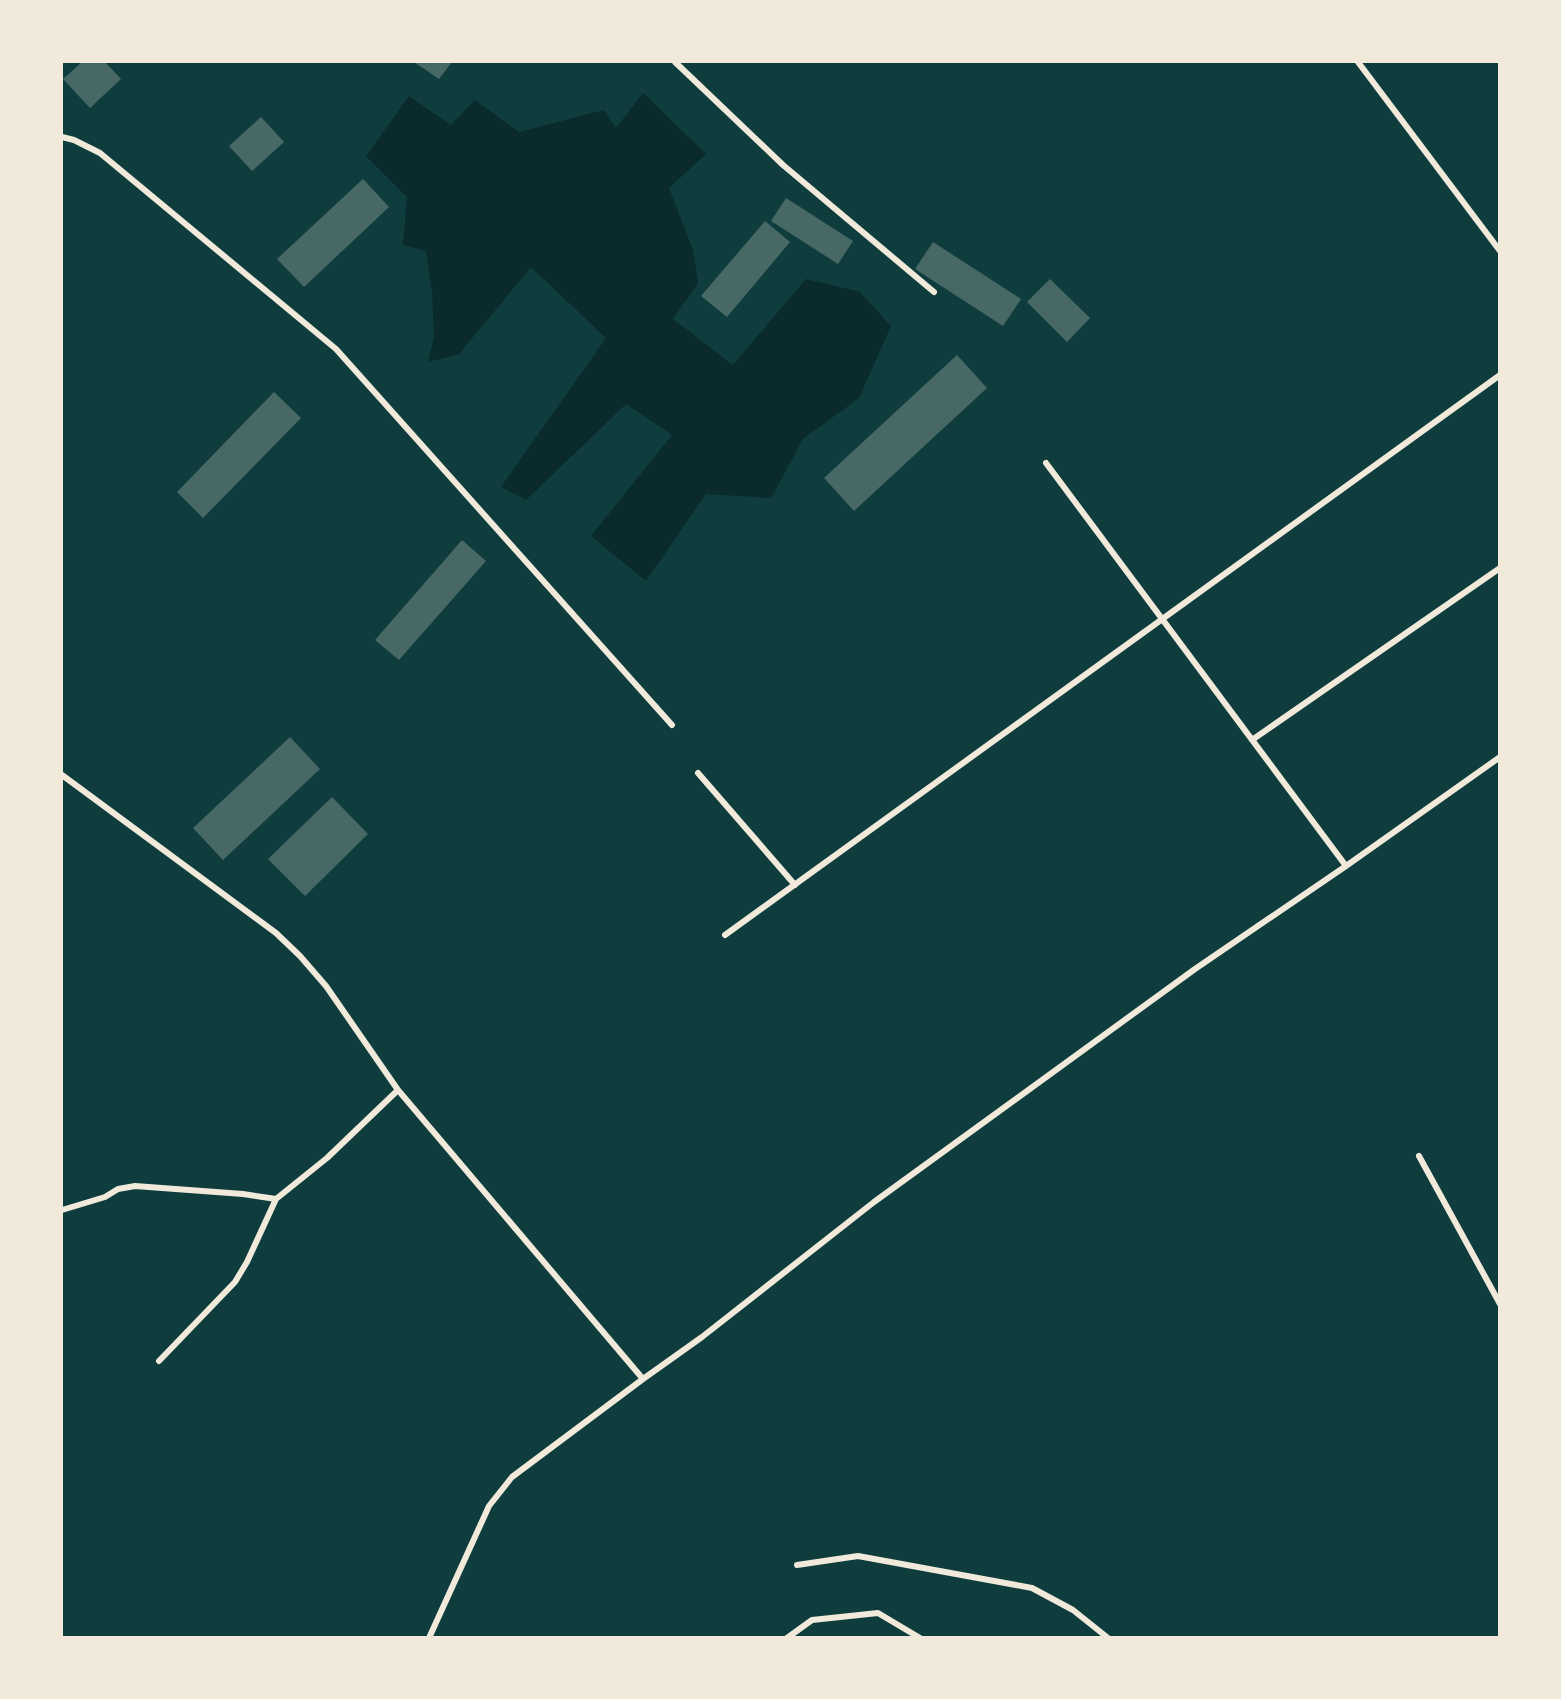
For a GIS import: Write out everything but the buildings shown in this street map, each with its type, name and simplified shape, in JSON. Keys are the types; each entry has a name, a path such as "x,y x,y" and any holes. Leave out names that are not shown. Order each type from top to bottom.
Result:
{"street":[{"path":"675,62 783,165 934,292"},
{"path":"1359,62 1500,251"},
{"path":"62,137 74,140 99,153 336,349 672,725"},
{"path":"725,935 1500,375"},
{"path":"1046,464 1346,866"},
{"path":"1252,740 1500,568"},
{"path":"429,1638 489,1506 512,1477 702,1337 874,1202 1195,969 1500,757"},
{"path":"698,773 795,885"},
{"path":"62,775 276,933 300,956 326,986 398,1090 643,1379"},
{"path":"159,1361 235,1282 247,1262 276,1199 327,1158 398,1090"},
{"path":"1419,1156 1500,1304"},
{"path":"62,1210 105,1197 118,1189 135,1186 243,1194 276,1199"},
{"path":"797,1565 858,1556 1032,1588 1073,1610 1108,1638"},
{"path":"788,1638 812,1620 878,1613 920,1638"}],"water":[{"path":"643,93 706,154 669,188 693,250 698,283 673,319 733,365 806,279 860,292 891,326 859,398 803,439 771,498 706,494 646,581 591,536 672,435 626,404 526,500 501,487 606,338 531,267 459,354 428,362 434,336 432,292 426,251 403,245 407,197 366,156 409,96 451,125 475,100 519,132 604,110 616,128"}]}
